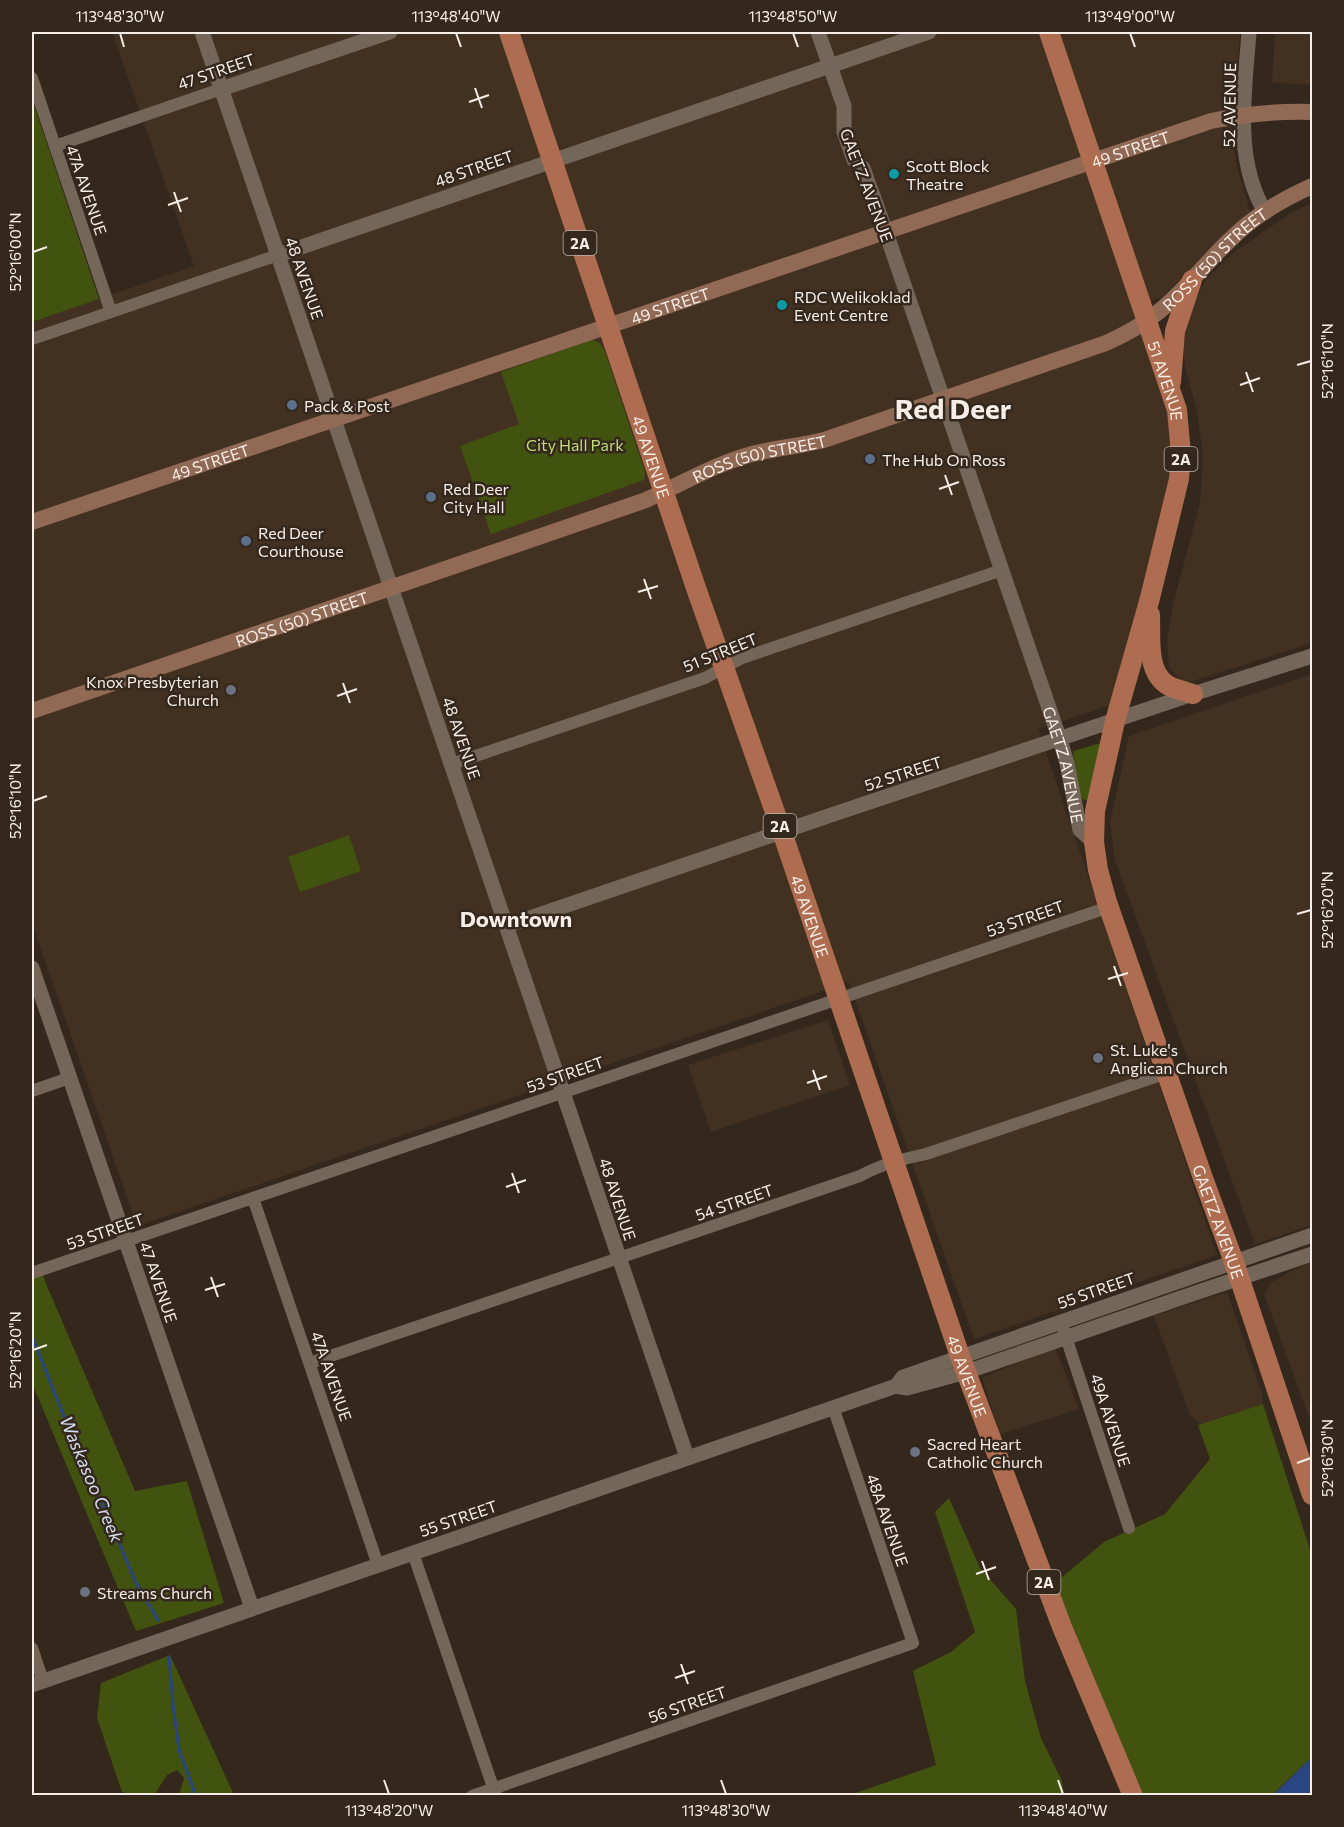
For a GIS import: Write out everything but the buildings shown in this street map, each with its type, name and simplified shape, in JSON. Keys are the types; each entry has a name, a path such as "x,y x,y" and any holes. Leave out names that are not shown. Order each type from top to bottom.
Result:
{"main road":[{"name":"49 AVENUE","path":"509,32 963,1364 1062,1627 1131,1792"},
{"name":"51 AVENUE","path":"1049,32 1170,390 1179,423 1181,454 1180,472 1150,598 1115,721 1095,811 1094,842"},
{"name":"49 STREET","path":"32,522 1211,121 1281,111 1312,112"},
{"name":"ROSS (50) STREET","path":"32,711 646,500 722,465 753,454 824,440 1106,343 1146,321 1167,304 1231,238 1265,212 1290,196 1312,186"},
{"path":"1170,390 1175,331 1192,280"},
{"path":"1150,598 1155,672 1167,685 1193,694"},
{"name":"GAETZ AVENUE","path":"1094,842 1098,870 1109,907 1237,1270 1312,1495"}],"street":[{"name":"48 AVENUE","path":"202,32 687,1457"},
{"name":"47 STREET","path":"55,146 390,32"},
{"name":"GAETZ AVENUE","path":"818,32 844,106 844,132 854,160 863,168 886,232 1067,763 1080,830 1094,842"},
{"name":"48 STREET","path":"32,339 929,32"},
{"name":"52 AVENUE","path":"1249,32 1244,115 1246,162 1256,195 1265,212"},
{"name":"47A AVENUE","path":"32,78 111,312"},
{"name":"51 STREET","path":"452,764 705,678 742,658 1002,570"},
{"name":"52 STREET","path":"506,926 1312,656"},
{"name":"53 STREET","path":"32,1273 1109,907"},
{"name":"47 AVENUE","path":"32,968 252,1608"},
{"name":"54 STREET","path":"310,1364 860,1176 907,1157 926,1154 1167,1073"},
{"path":"32,1091 69,1078"},
{"name":"47A AVENUE","path":"253,1198 378,1565"},
{"name":"55 STREET","path":"37,1683 896,1386 903,1377 1066,1337 1237,1270 1312,1236"},
{"name":"55 STREET","path":"963,1364 1061,1322 1237,1270 1312,1254"},
{"name":"49A AVENUE","path":"1061,1322 1129,1528"},
{"name":"48A AVENUE","path":"833,1407 913,1643"},
{"path":"413,1553 495,1792"},
{"name":"56 STREET","path":"472,1796 495,1792 913,1643"},
{"path":"32,1648 37,1683"}],"shaded area":[{"path":"112,32 1240,32 1232,140 1238,171 1250,211 1163,296 1133,310 1169,411 1174,465 1114,704 1038,729 1217,1255 974,1339 849,982 137,1226 32,923 32,322 194,266"},
{"path":"1275,32 1312,32 1312,85 1272,82"},
{"path":"1312,203 1312,643 1183,684 1169,666 1167,640 1173,604 1200,503 1203,453 1196,407 1185,367 1182,340 1196,298 1206,280 1233,253 1291,213"},
{"path":"1312,674 1312,1225 1255,1244 1115,860 1110,822 1129,736"},
{"path":"828,1020 850,1085 711,1132 688,1065"},
{"path":"1312,1262 1312,1425 1264,1294 1272,1282"},
{"path":"1227,1292 1262,1393 1263,1404 1200,1424 1190,1415 1154,1316"},
{"path":"1055,1347 1079,1409 1000,1434 982,1378"}],"green space":[{"path":"32,99 99,299 32,322"},
{"name":"City Hall Park","path":"592,339 604,349 645,472 644,480 491,534 460,446 519,424 501,372"},
{"path":"1101,743 1088,801 1080,798 1073,751"},
{"path":"349,835 361,871 300,892 288,857"},
{"path":"41,1270 135,1491 187,1481 224,1603 136,1631 32,1383 32,1278"},
{"path":"1263,1404 1312,1556 1312,1757 1272,1795 1141,1795 1054,1584 1104,1542 1165,1514 1210,1459 1198,1425"},
{"path":"949,1498 980,1568 1016,1609 1025,1681 1041,1738 1062,1781 1064,1795 850,1795 936,1765 913,1671 951,1652 975,1632 935,1512"},
{"path":"170,1655 234,1795 179,1795 184,1778 177,1770 167,1775 154,1795 133,1795 122,1792 97,1718 101,1683"}],"water":[{"path":"1312,1757 1312,1795 1273,1795"}],"waterway":[{"name":"Waskasoo Creek","path":"32,1336 72,1437 135,1581 158,1620"},
{"name":"Waskasoo Creek","path":"169,1657 179,1750 196,1796"}],"place":[{"name":"Scott Block Theatre","path":"894,174"},
{"name":"RDC Welikoklad Event Centre","path":"782,305"},
{"name":"Pack & Post","path":"292,405"},
{"name":"The Hub On Ross","path":"870,459"},
{"name":"Red Deer City Hall","path":"431,497"},
{"name":"Red Deer Courthouse","path":"246,541"},
{"name":"Knox Presbyterian Church","path":"231,690"},
{"name":"St. Luke's Anglican Church","path":"1098,1058"},
{"name":"Sacred Heart Catholic Church","path":"915,1452"},
{"name":"Streams Church","path":"85,1592"}],"district":[{"name":"Red Deer","path":"953,408"},
{"name":"Downtown","path":"516,918"}]}
